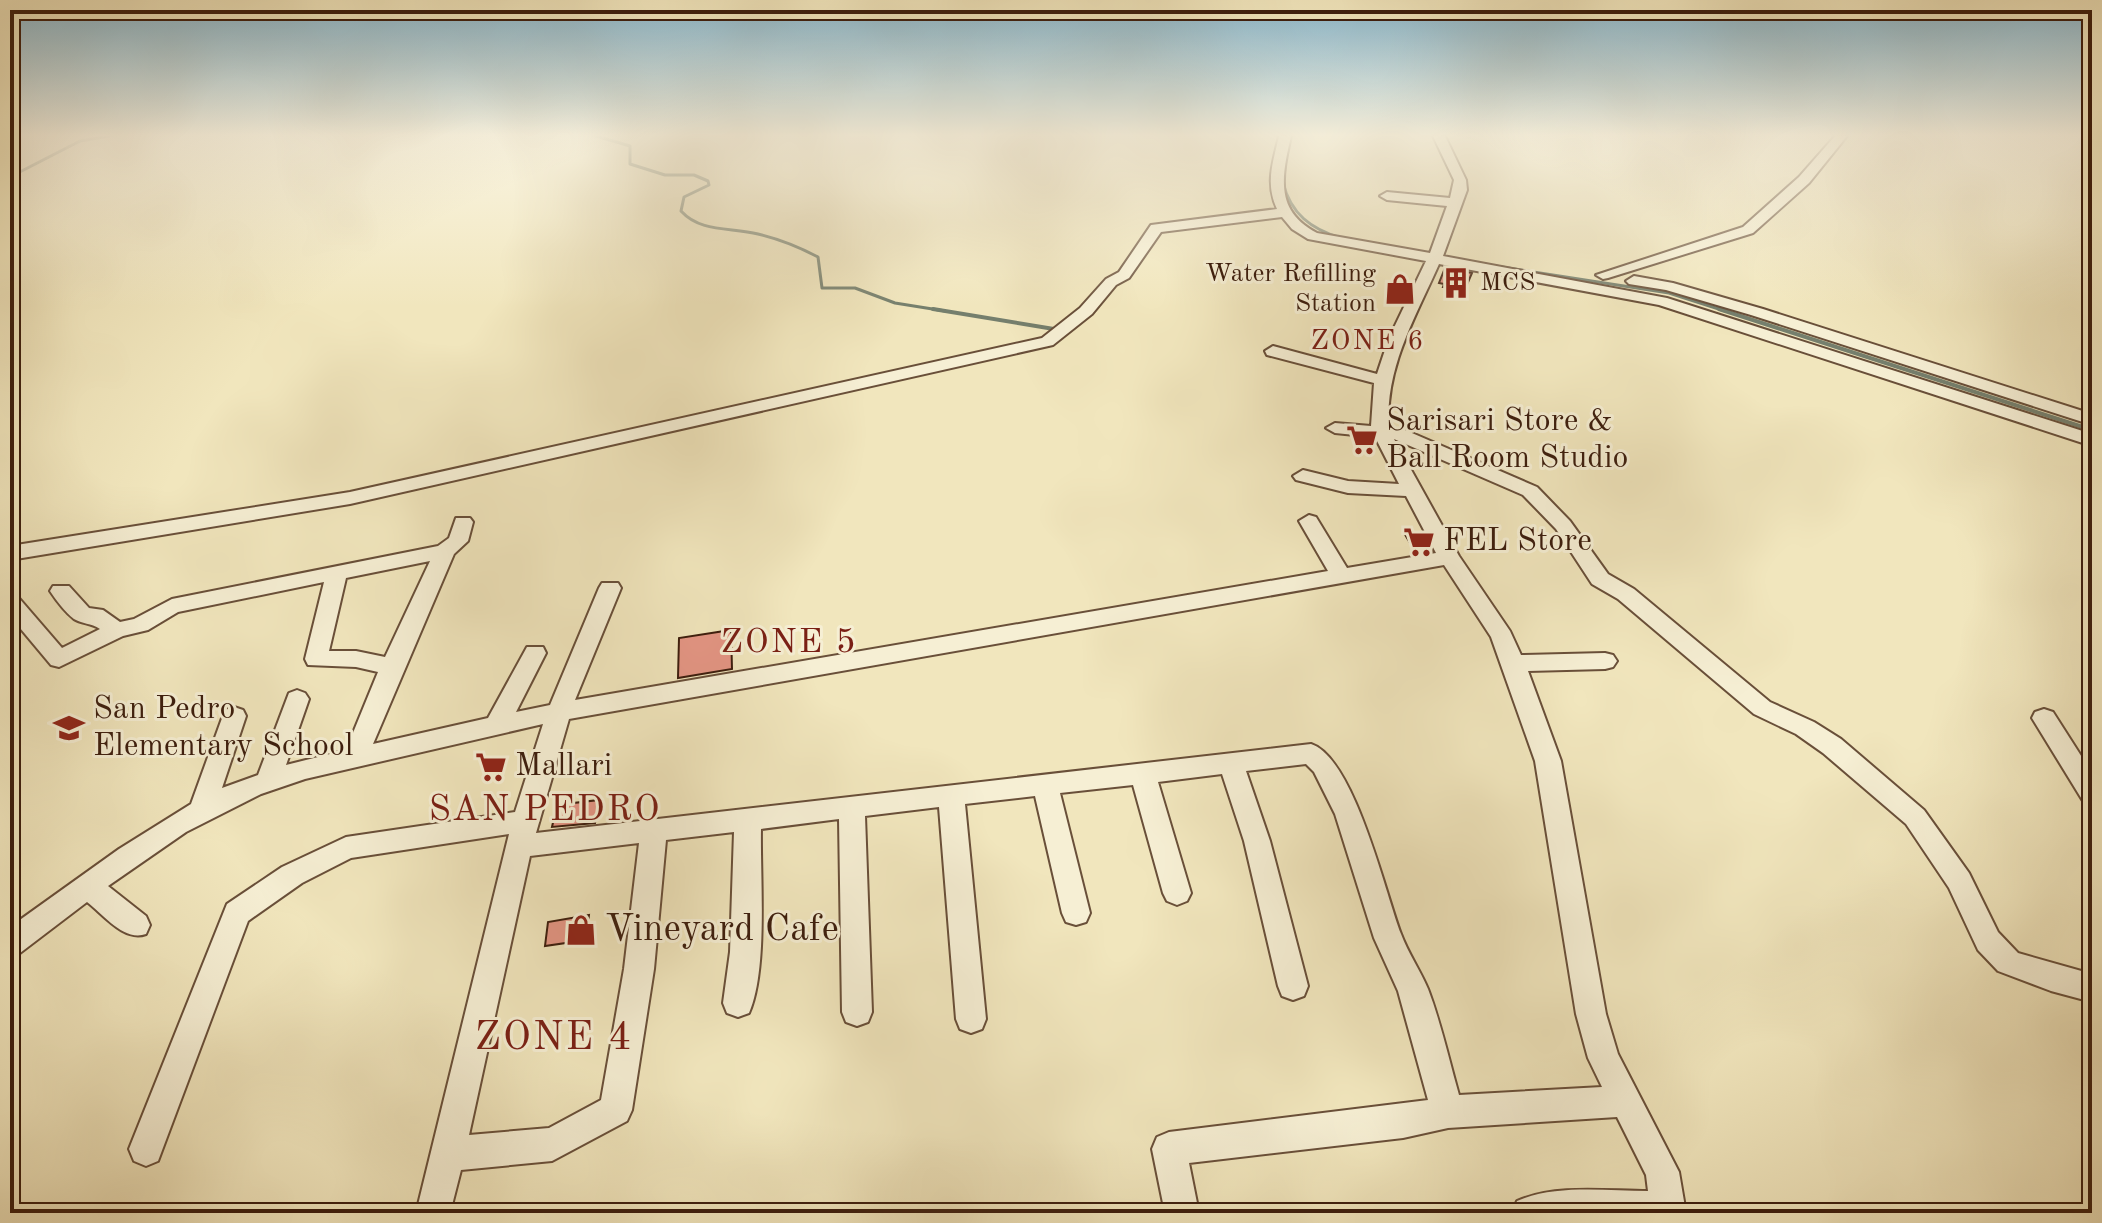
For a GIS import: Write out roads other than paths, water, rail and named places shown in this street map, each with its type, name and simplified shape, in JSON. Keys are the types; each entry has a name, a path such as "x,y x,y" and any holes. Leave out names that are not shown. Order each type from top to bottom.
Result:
{"street":[{"path":"1279,193 1294,227 1313,236 1668,286 2092,420"},
{"path":"1457,193 1436,255 1383,380 1377,402 1380,430 1449,557 1502,636 1513,663 1548,761 1591,1014 1604,1058 1662,1172 1668,1210 1555,1209 1529,1213"},
{"path":"1603,275 1748,230 1789,193"},
{"path":"1387,196 1455,203"},
{"path":"10,553 350,498 1047,342 1063,332 1111,282 1124,275 1156,228 1287,212"},
{"path":"1324,224 1350,234 1436,255 1682,306 2092,440"},
{"path":"1273,351 1328,368 1383,380"},
{"path":"1322,386 1328,368"},
{"path":"1335,428 1380,430 1421,441 1530,491 1563,525 1600,579 1626,594 1762,708 1805,728 1832,746 1915,817 1959,881 1988,941 2008,962 2092,988"},
{"path":"1303,476 1348,487 1411,490"},
{"path":"1309,521 1341,576"},
{"path":"10,602 59,659 117,630 140,625 172,606 336,576 445,551 458,541 463,522"},
{"path":"356,756 392,667 445,551"},
{"path":"10,944 88,886 202,810 268,781 356,756 557,712 1449,557"},
{"path":"336,576 316,659 356,659 392,667"},
{"path":"433,1213 523,833 557,712 583,643 610,588"},
{"path":"61,591 83,615 95,615 117,630"},
{"path":"497,725 535,653"},
{"path":"1513,663 1605,661"},
{"path":"268,781 297,699"},
{"path":"202,810 234,716"},
{"path":"2044,718 2092,794"},
{"path":"146,1149 237,913 292,875 346,848 523,833 654,829 852,809 1311,754 1324,766 1348,814 1388,938 1413,990 1448,1112"},
{"path":"1231,763 1257,841 1293,986"},
{"path":"1143,774 1177,893"},
{"path":"1045,786 1076,913"},
{"path":"951,797 971,1019"},
{"path":"852,809 857,1012"},
{"path":"738,1003 745,952 748,819"},
{"path":"449,1154 552,1144 616,1110 639,969 654,829"},
{"path":"88,886 136,925"},
{"path":"1182,1213 1169,1149 1403,1122 1448,1112 1624,1101"}],"waterway":[{"path":"692,193 684,197 681,211 698,223 766,236 818,257 822,288 855,288 895,303 945,311"},
{"path":"1287,193 1304,219 1320,230 1341,238"},
{"path":"1134,269 1149,248"},
{"path":"1489,265 1669,293 1725,311"},
{"path":"933,309 1060,330"},
{"path":"1719,309 2092,430"}],"place":[{"name":"MCS","path":"1456,283"},
{"name":"Water Refilling Station","path":"1400,289"},
{"name":"Sarisari Store & Ball Room Studio","path":"1362,440"},
{"name":"FEL Store","path":"1419,542"},
{"name":"San Pedro Elementary School","path":"69,728"},
{"name":"Mallari","path":"491,767"},
{"name":"Vineyard Cafe","path":"581,930"}],"district":[{"name":"ZONE 6","path":"1368,342"},
{"name":"ZONE 5","path":"789,643"},
{"name":"SAN PEDRO","path":"545,811"},
{"name":"ZONE 4","path":"554,1039"}]}
